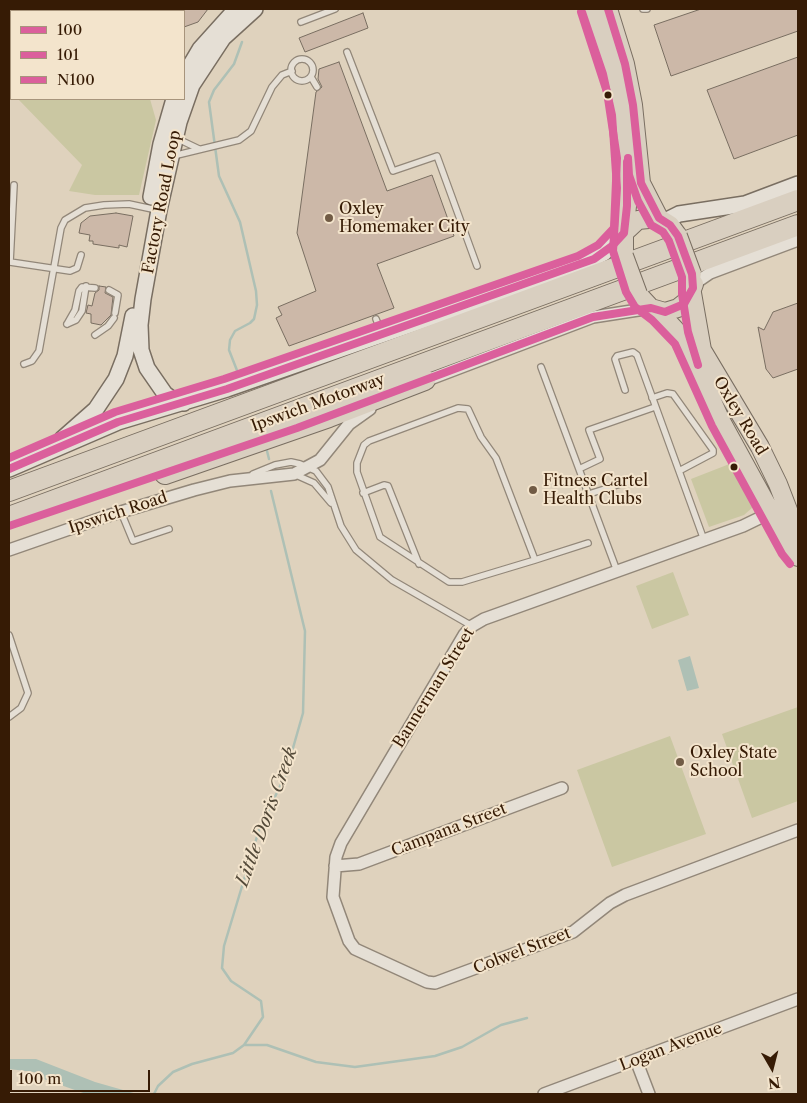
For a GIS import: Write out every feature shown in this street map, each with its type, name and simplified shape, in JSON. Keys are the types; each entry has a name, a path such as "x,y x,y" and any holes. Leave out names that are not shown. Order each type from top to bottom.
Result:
{"highway":[{"name":"Ipswich Motorway","path":"9,491 680,241 798,200"},
{"name":"Ipswich Motorway","path":"9,517 637,288 691,276 798,225"},
{"path":"9,526 297,428 424,380"}],"main road":[{"name":"Factory Road Loop","path":"185,74 209,37 236,9"},
{"name":"Factory Road Loop","path":"169,137 185,104 192,61 223,38 255,9"},
{"path":"591,9 613,71 622,114 627,180 624,233 627,261 637,288"},
{"path":"608,9 625,64 633,105 641,183 662,219 680,241"},
{"name":"Factory Road Loop","path":"9,465 54,443 78,426 96,409 116,379 130,335 169,137 174,100"},
{"path":"9,469 118,422 184,403 582,265 604,253 638,220 662,219 679,214 745,204 798,184"},
{"name":"Factory Road Loop","path":"154,209 140,325 141,350 148,368 167,396 176,402 184,403"},
{"name":"Oxley Road","path":"680,241 691,276 702,350 760,447 791,549 798,557"},
{"path":"655,310 678,308 688,300 691,276"},
{"name":"Oxley Road","path":"637,288 655,310 683,338 721,421 798,536"}],"street":[{"path":"691,276 710,273 798,240"},
{"name":"Ipswich Road","path":"9,550 121,512 230,481 294,474 310,467 325,455 357,417 424,380 593,318 655,310"},
{"name":"Bannerman Street","path":"352,947 333,898 338,850 350,825 464,635 472,626 484,619 743,526 779,508"},
{"name":"Campana Street","path":"335,866 359,864 562,788"},
{"name":"Colwel Street","path":"352,947 427,982 438,982 572,932 610,903 625,895 798,830"},
{"name":"Logan Avenue","path":"544,1094 798,1000"},
{"path":"636,1060 649,1094"}],"lane":[{"path":"301,22 335,9"},
{"path":"347,52 393,171 437,156 477,266"},
{"path":"165,156 239,140 252,131 272,87 282,75 292,71 295,62 305,59 313,66 311,76 317,87"},
{"path":"292,71 298,80 305,80 311,76"},
{"path":"169,137 199,149"},
{"path":"14,185 10,262 70,271 77,268 81,256"},
{"path":"24,364 32,361 39,351 60,228 75,212 85,208 116,204 154,209"},
{"path":"67,324 76,320 82,312 86,286 95,288"},
{"path":"95,335 108,326 114,316 118,295 109,290"},
{"path":"376,319 382,334"},
{"path":"625,390 615,359 617,356 633,352 636,355 656,407 704,540"},
{"path":"541,367 617,570"},
{"path":"652,398 667,393 673,394 713,450 713,453 679,472"},
{"path":"579,469 600,459 589,430 656,407"},
{"path":"535,560 496,458 481,437 468,409 458,408 368,441 360,452 356,472 380,537 443,579 455,582 535,560 588,543"},
{"name":"Ipswich Road","path":"230,481 282,463 300,464 310,467"},
{"path":"310,467 326,484 332,505 348,540 359,552 392,580 472,626"},
{"path":"294,474 314,483 332,505"},
{"path":"589,494 632,480"},
{"path":"363,493 384,485 388,486 419,564"},
{"path":"121,512 133,541 169,529"},
{"path":"9,635 28,693 24,703 10,718"}],"shaded area":[{"path":"19,100 150,100 156,120 139,195 95,195 69,191 82,165"},
{"path":"732,463 753,502 753,507 744,515 709,527 691,479"},
{"path":"673,572 689,615 652,629 636,586"},
{"path":"690,656 699,688 687,691 678,660"},
{"path":"798,707 798,801 752,818 722,734"},
{"path":"670,736 706,834 612,867 577,770"},
{"path":"9,1059 36,1059 95,1082 137,1094 86,1094 44,1079 34,1072 9,1069"}],"building":[{"path":"208,9 198,22 185,27 184,10"},
{"path":"701,9 798,9 798,31 671,76 654,25"},
{"path":"363,13 368,28 305,52 299,38"},
{"path":"798,57 798,135 734,159 707,90"},
{"name":"Oxley Homemaker City","path":"339,62 387,191 432,175 454,236 377,264 394,308 289,346 276,318 282,315 278,307 316,291 297,233 316,92 322,87 318,79 319,69"},
{"path":"116,213 133,216 127,247 119,245 119,248 93,244 93,241 89,241 90,235 79,233 81,223 90,216"},
{"path":"99,286 106,287 105,293 113,297 111,315 101,325 91,323 91,314 86,313 88,305 92,306"},
{"path":"798,303 798,369 773,378 766,369 758,327 764,330 773,312"}],"waterway":[{"name":"Little Doris Creek","path":"238,373 229,350 230,340 235,331 254,319 257,305 256,291 240,222 219,176 209,102 214,90 234,64 242,42"},
{"name":"Little Doris Creek","path":"266,447 269,459"},
{"name":"Little Doris Creek","path":"154,1094 158,1086 173,1072 192,1064 233,1053 244,1045 263,1017 261,1001 231,981 222,968 224,946 259,830 285,776 303,713 305,631 271,491"},
{"path":"244,1045 267,1045 316,1062 355,1067 435,1056 462,1047 501,1025 527,1018"}],"transit line":[{"name":"100","path":"9,526 297,428 593,317 651,308 665,312 684,304 693,288 692,274 678,236 670,225 659,218 641,183 633,105 625,64 608,9"},
{"name":"N100","path":"9,458 115,412 224,379 578,256 598,245 614,228 617,158 607,92 581,12"},
{"name":"101","path":"582,12 603,74 612,115 617,188 613,251 626,292 635,307 652,320 675,344 712,426 782,554 790,564"},
{"name":"101","path":"628,158 629,175 638,201 651,225 663,232 669,241 682,277 682,294 688,332 698,365"},
{"name":"100","path":"9,469 118,422 227,389 594,259 612,246 624,233 627,206 627,162"}],"place":[{"name":"Oxley Homemaker City","path":"329,218"},
{"name":"Fitness Cartel Health Clubs","path":"533,490"},
{"name":"Oxley State School","path":"680,762"}]}
